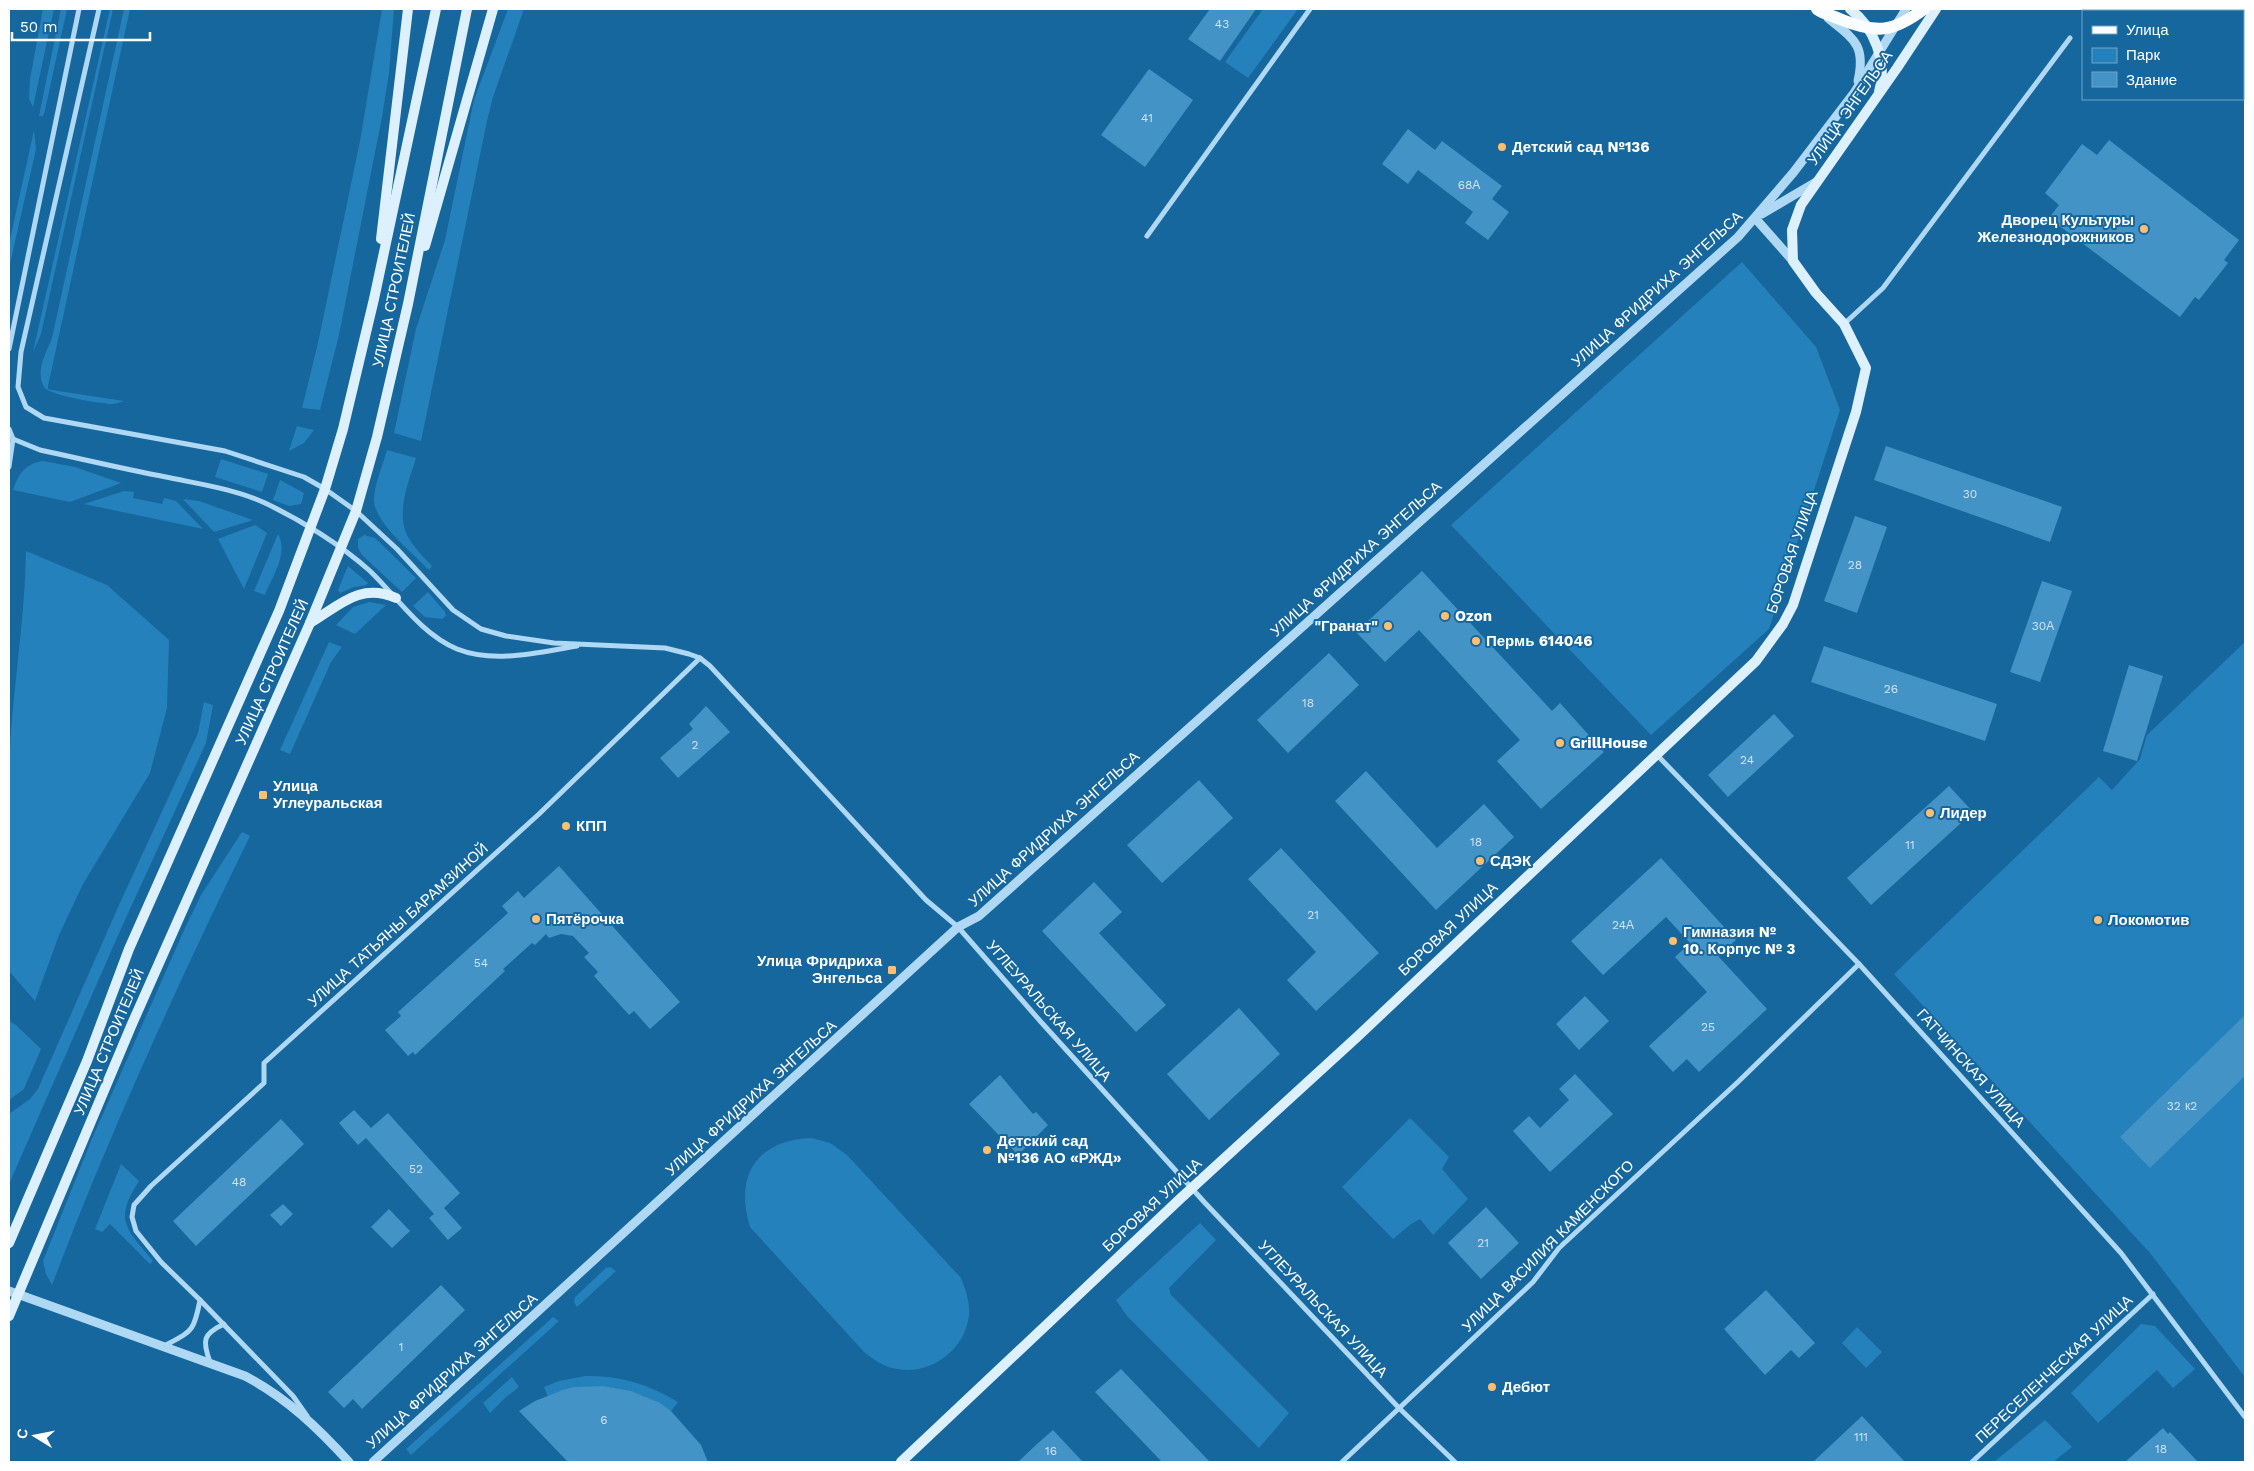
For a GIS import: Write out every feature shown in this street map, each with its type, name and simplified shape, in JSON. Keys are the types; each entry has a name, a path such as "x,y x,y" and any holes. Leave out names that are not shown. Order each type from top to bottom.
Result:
{"main road":[{"path":"374,299 408,9"},
{"name":"УЛИЦА СТРОИТЕЛЕЙ","path":"9,1243 87,1061 129,949 279,611 325,489 343,429 374,299 436,9"},
{"name":"УЛИЦА СТРОИТЕЛЕЙ","path":"9,1316 14,1292 310,623 356,510 377,438 408,304 467,9"},
{"path":"408,304 493,9"},
{"path":"1850,9 1863,18 1879,51 1883,70 1879,90 1871,106"},
{"path":"1819,10 1858,26 1883,30 1907,22 1924,9"},
{"name":"УЛИЦА ЭНГЕЛЬСА","path":"1816,182 1871,106 1936,9"},
{"path":"1793,261 1792,230 1801,205 1816,182"},
{"name":"БОРОВАЯ УЛИЦА","path":"902,1462 1191,1188 1357,1037 1756,661 1783,624 1793,605 1856,412 1866,368 1844,324 1816,293 1793,261"},
{"path":"310,623 353,596 369,592 383,592 396,598"}],"street":[{"path":"9,349 79,9"},
{"path":"99,9 22,352 18,387 26,407 44,418 225,451 304,476 356,510 404,556 453,610 481,629 506,636 554,643 591,644"},
{"path":"1147,236 1310,9"},
{"name":"УЛИЦА ЭНГЕЛЬСА","path":"1755,218 1793,173 1854,93 1906,9"},
{"name":"УЛИЦА ЭНГЕЛЬСА","path":"1819,10 1850,36 1858,47 1862,62 1854,93"},
{"path":"1844,324 1883,288 2070,38"},
{"name":"УЛИЦА ЭНГЕЛЬСА","path":"1755,218 1816,182"},
{"name":"БОРОВАЯ УЛИЦА","path":"1755,218 1793,261"},
{"name":"УЛИЦА ФРИДРИХА ЭНГЕЛЬСА","path":"373,1462 958,927 979,916 1738,237 1755,218"},
{"path":"9,429 13,439 9,467"},
{"path":"13,439 40,450 219,489 265,503 342,548 370,572 434,635 458,649 496,656 518,655 591,644"},
{"name":"УГЛЕУРАЛЬСКАЯ УЛИЦА","path":"591,644 665,648 700,658 710,666 926,900 958,927 1040,1022 1191,1188 1399,1408 1454,1462"},
{"name":"УЛИЦА ТАТЬЯНЫ БАРАМЗИНОЙ","path":"200,1300 161,1262 136,1231 132,1217 134,1205 150,1186 264,1083 264,1062 539,814 700,658"},
{"name":"ГАТЧИНСКАЯ УЛИЦА","path":"1656,754 1859,964 2121,1253 2245,1418"},
{"name":"УЛИЦА ВАСИЛИЯ КАМЕНСКОГО","path":"1342,1462 1533,1282 1559,1248 1739,1081 1859,964"},
{"path":"14,1292 210,1362 269,1388 310,1421 350,1462"},
{"name":"ПЕРЕСЕЛЕНЧЕСКАЯ УЛИЦА","path":"1972,1462 2153,1294"},
{"path":"164,1346 189,1332 195,1325 200,1300"},
{"path":"200,1300 293,1396 310,1421"},
{"path":"210,1362 205,1349 206,1340 210,1331 224,1324"}],"green space":[{"path":"43,9 54,9 33,107 29,99 30,79"},
{"path":"61,9 67,9 45,110 43,116 39,116"},
{"path":"110,9 113,9 41,334 33,352"},
{"path":"124,9 130,9 48,386 48,389 58,391 124,401 112,404 87,401 48,390 44,387 42,381 41,368 52,338"},
{"path":"382,9 394,9 389,73 339,335 320,410 302,408 318,343 360,141"},
{"path":"508,9 524,9 493,97 487,121 421,441 394,433 416,329 445,240 474,100"},
{"path":"1263,9 1298,9 1248,78 1225,62"},
{"path":"34,130 36,149 9,268 9,244"},
{"path":"1742,262 1816,347 1840,410 1769,629 1651,735 1451,525"},
{"path":"297,426 314,430 304,443 289,451"},
{"path":"387,450 416,458 403,506 404,526 407,535 415,547 432,566 429,570 386,526 375,507 376,486"},
{"path":"221,459 268,474 262,492 215,477"},
{"path":"43,461 75,467 121,483 70,502 13,490 20,474 27,467"},
{"path":"280,480 304,493 301,504 289,506 273,500"},
{"path":"124,491 134,492 133,498 162,504 164,498 176,501 203,529 84,504"},
{"path":"183,499 199,501 253,520 214,532"},
{"path":"255,525 267,533 244,589 218,539"},
{"path":"278,534 281,541 281,557 265,595 254,591"},
{"path":"364,535 375,538 416,578 402,592 362,555 358,548 358,539"},
{"path":"26,551 107,585 169,640 167,708 150,773 83,884 59,935 35,1001 9,971 8,845 10,743 23,606"},
{"path":"348,566 368,583 340,593 338,590"},
{"path":"428,592 445,612 446,616 442,619 425,617 413,606"},
{"path":"369,602 386,605 355,634 336,625 353,607"},
{"path":"329,642 342,647 331,662 290,754 280,750"},
{"name":"Локомотив","path":"2245,642 2245,1377 2150,1253 1894,974 2099,777 2112,790 2140,759 2147,735"},
{"path":"204,702 213,705 206,743 120,931 9,1184 9,1114 30,1099 38,1089 119,905 198,733"},
{"path":"242,832 250,836 121,1114 52,1285 46,1274 43,1261 91,1141 201,895"},
{"path":"9,1021 16,1025 41,1049 24,1089 9,1100"},
{"path":"1410,1118 1449,1157 1442,1169 1468,1199 1433,1235 1420,1219 1393,1239 1342,1187"},
{"path":"812,1138 830,1143 847,1155 961,1278 969,1306 966,1327 954,1349 933,1364 909,1370 897,1369 883,1365 868,1355 750,1227 745,1191 748,1177 754,1164 764,1153 777,1145 793,1140"},
{"path":"121,1164 139,1181 127,1206 126,1224 136,1241 153,1261 150,1264 110,1224 102,1232 95,1229"},
{"path":"1200,1223 1216,1240 1169,1288 1171,1295 1289,1413 1259,1448 1127,1316 1116,1300"},
{"path":"610,1267 616,1271 577,1307 574,1302 575,1297 606,1268"},
{"path":"553,1317 559,1321 411,1455 406,1449"},
{"path":"2141,1324 2155,1326 2195,1369 2173,1388 2157,1370 2098,1423 2071,1393"},
{"path":"1857,1327 1882,1352 1866,1368 1842,1343"},
{"path":"585,1376 610,1377 633,1382 656,1390 678,1402 671,1411 657,1402 627,1391 596,1386 564,1391 548,1397 544,1387 559,1381"},
{"path":"512,1377 519,1387 490,1413 483,1403"},
{"path":"2045,1420 2072,1447 2053,1462 1994,1462"}],"building":[{"path":"1210,9 1256,9 1220,61 1188,39"},
{"path":"1149,69 1193,100 1145,167 1101,135"},
{"path":"1408,129 1435,150 1442,141 1502,186 1492,199 1509,212 1488,240 1465,223 1473,212 1418,170 1408,184 1382,164"},
{"name":"Дворец Культуры Железнодорожников","path":"2109,140 2239,240 2224,260 2228,263 2199,300 2195,297 2180,317 2049,218 2059,205 2045,193 2082,144 2097,155"},
{"path":"1886,446 2062,507 2050,542 1874,480"},
{"path":"1855,516 1887,527 1857,613 1824,601"},
{"path":"1422,571 1552,711 1560,703 1604,752 1541,809 1497,761 1520,740 1419,630 1385,662 1356,632"},
{"path":"2042,581 2072,591 2040,682 2010,672"},
{"path":"1824,646 1997,704 1985,741 1811,682"},
{"path":"1329,653 1359,685 1288,753 1257,720"},
{"path":"2129,665 2163,676 2137,761 2103,751"},
{"path":"706,706 730,732 678,778 660,758 693,729 689,724"},
{"path":"1774,714 1794,736 1728,797 1708,775"},
{"path":"1366,771 1437,848 1484,804 1514,837 1436,910 1335,801"},
{"path":"1199,780 1233,818 1162,883 1127,845"},
{"path":"1949,786 1973,812 1871,905 1847,878"},
{"path":"1281,848 1379,953 1316,1011 1287,980 1316,952 1248,879"},
{"path":"1661,858 1736,940 1718,956 1767,1009 1699,1072 1687,1059 1673,1072 1649,1046 1707,992 1675,957 1690,943 1666,917 1603,975 1571,941"},
{"path":"559,866 680,1002 650,1029 634,1011 629,1015 594,976 598,972 584,957 589,953 573,936 561,934 549,938 546,934 535,945 532,943 503,969 505,971 415,1055 413,1052 408,1056 385,1030 401,1016 398,1012 508,913 502,906 518,891 524,898"},
{"path":"1094,882 1122,912 1099,933 1166,1005 1136,1032 1042,931"},
{"path":"1585,996 1609,1021 1579,1050 1556,1024"},
{"path":"1239,1008 1280,1054 1209,1120 1167,1074"},
{"path":"2245,1015 2245,1076 2150,1168 2120,1137"},
{"path":"1575,1074 1613,1114 1550,1172 1513,1131 1529,1116 1540,1128 1569,1100 1559,1089"},
{"path":"1000,1075 1033,1114 1036,1112 1048,1125 1018,1155 969,1104"},
{"path":"354,1110 371,1128 388,1113 460,1193 444,1208 462,1228 448,1240 429,1218 434,1214 366,1138 358,1145 339,1123"},
{"path":"281,1119 304,1144 196,1246 173,1221"},
{"path":"283,1204 293,1214 281,1226 270,1215"},
{"path":"1486,1207 1519,1243 1481,1279 1448,1243"},
{"path":"389,1209 410,1231 392,1248 371,1227"},
{"path":"441,1285 465,1310 362,1409 353,1399 344,1408 328,1392"},
{"path":"1766,1290 1815,1343 1799,1358 1791,1350 1765,1375 1724,1329"},
{"path":"1121,1369 1210,1462 1162,1462 1095,1392"},
{"path":"603,1386 631,1391 660,1403 671,1411 701,1445 708,1462 568,1462 519,1411 535,1401 563,1390 574,1387"},
{"path":"1862,1416 1905,1462 1813,1462"},
{"path":"2163,1428 2168,1434 2170,1432 2198,1462 2125,1462"},
{"path":"1053,1430 1083,1462 1018,1462 1037,1444"}],"place":[{"name":"Детский сад №136","path":"1502,147"},
{"name":"Дворец Культуры Железнодорожников","path":"2144,229"},
{"name":"Ozon","path":"1445,616"},
{"name":"\"Гранат\"","path":"1388,626"},
{"name":"Пермь 614046","path":"1476,641"},
{"name":"GrillHouse","path":"1560,743"},
{"name":"Улица Углеуральская","path":"263,795"},
{"name":"Лидер","path":"1930,813"},
{"name":"КПП","path":"566,826"},
{"name":"СДЭК","path":"1480,861"},
{"name":"Пятёрочка","path":"536,919"},
{"name":"Локомотив","path":"2098,920"},
{"name":"Гимназия № 10. Корпус № 3","path":"1673,941"},
{"name":"Улица Фридриха Энгельса","path":"892,970"},
{"name":"Детский сад №136 АО «РЖД»","path":"987,1150"},
{"name":"Дебют","path":"1492,1387"}]}
